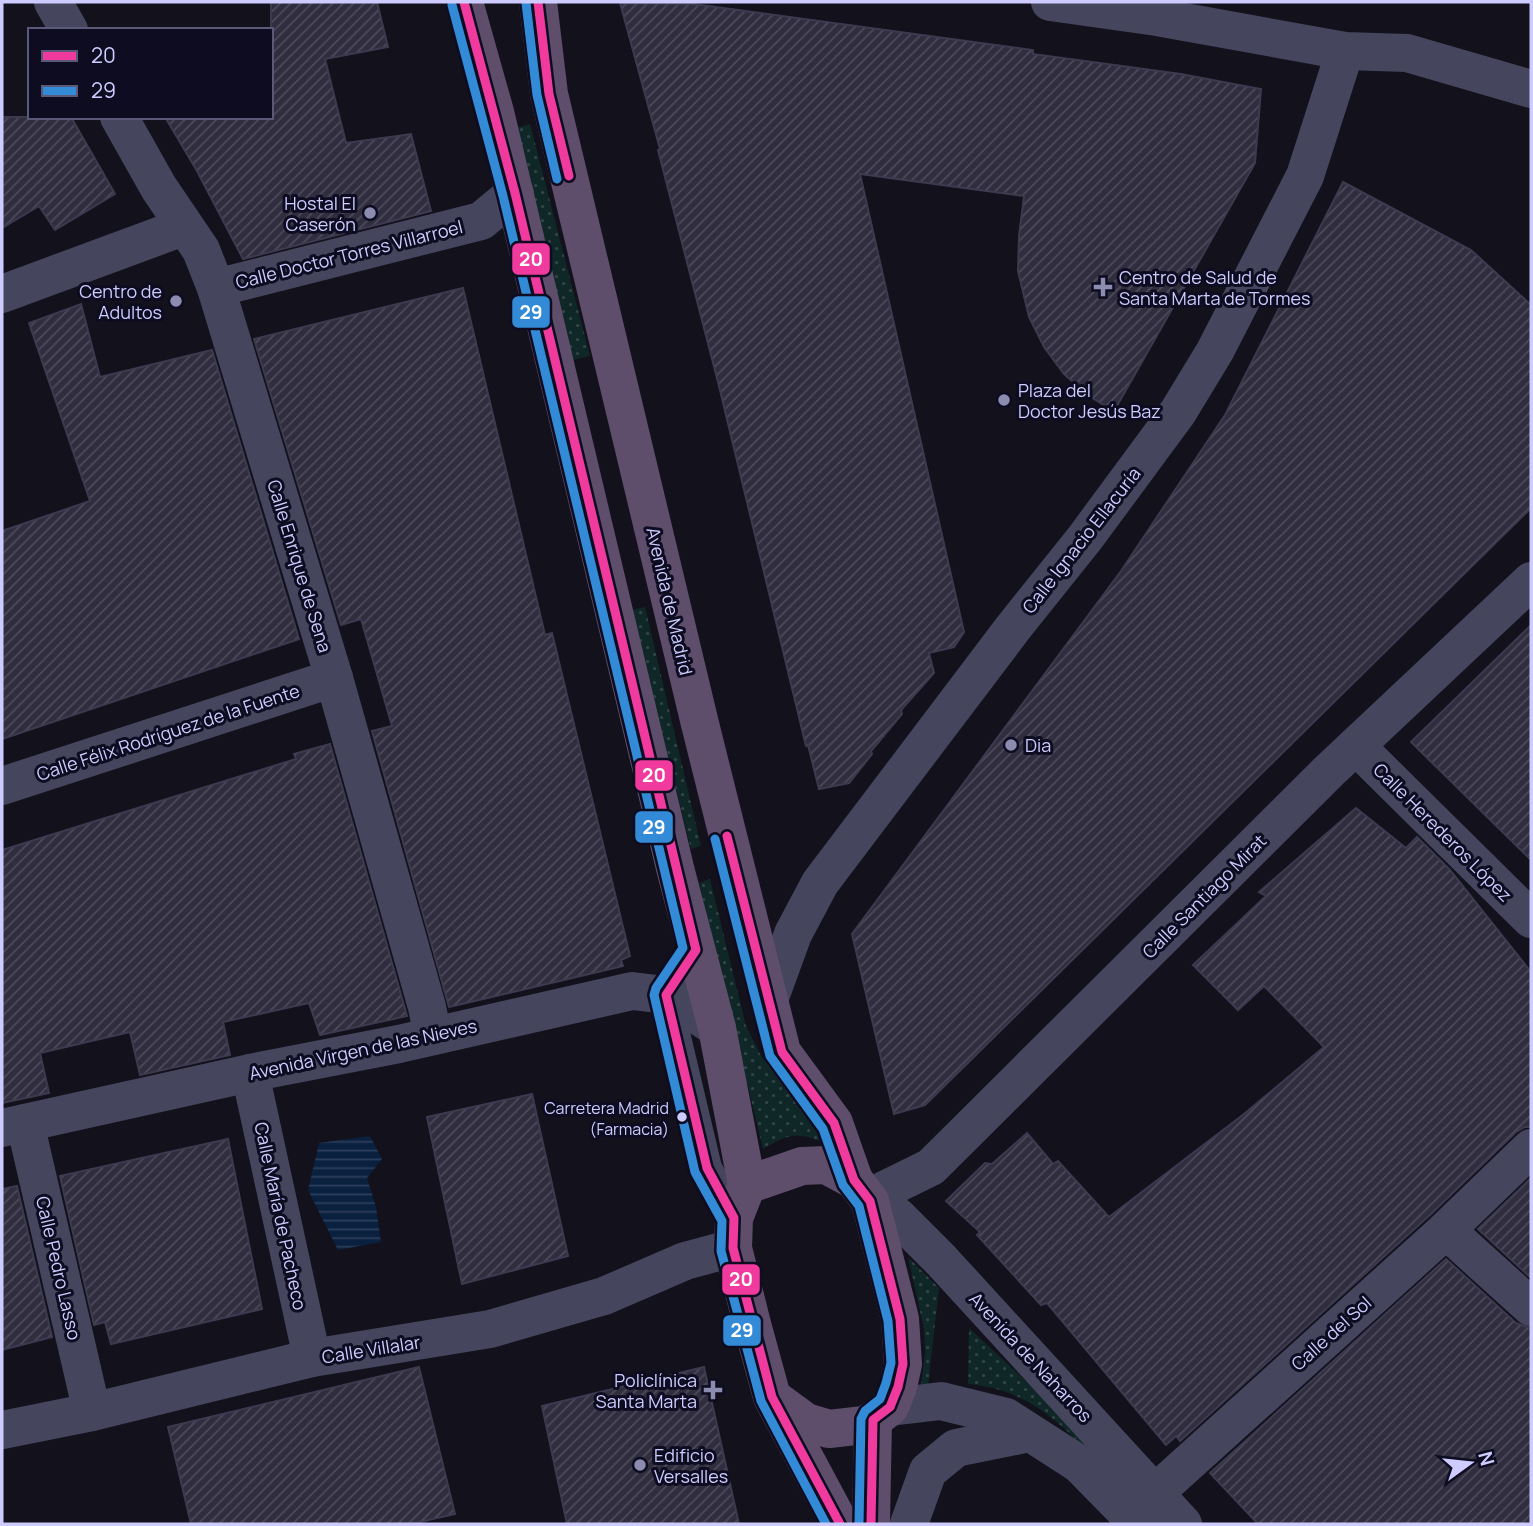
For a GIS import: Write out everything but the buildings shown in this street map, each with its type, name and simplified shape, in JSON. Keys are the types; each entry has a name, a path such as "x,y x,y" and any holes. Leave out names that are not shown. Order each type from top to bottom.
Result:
{"highway":[{"path":"464,2 515,193 717,1028 738,1217 772,1397 840,1524"},
{"name":"Avenida de Madrid","path":"538,2 549,94 696,711 782,1052 834,1123 864,1193 900,1319 903,1364 898,1387 882,1414"},
{"path":"738,1217 802,1167 826,1165 864,1193"},
{"path":"772,1397 806,1422 829,1429 863,1425 882,1414"},
{"path":"871,1524 882,1414"}],"street":[{"path":"53,2 68,28"},
{"path":"1050,2 1155,10 1345,51 1407,53 1531,89"},
{"name":"Calle Ignacio Ellacuría","path":"769,1000 793,934 820,883 1093,527 1178,412 1209,362 1305,176 1345,51"},
{"name":"Calle Enrique de Sena","path":"120,119 184,227 201,250 216,288 334,678 428,1007 433,1035"},
{"name":"Calle Doctor Torres Villarroel","path":"216,288 481,221 515,193"},
{"path":"2,293 184,227"},
{"name":"Calle Santiago Mirat","path":"864,1193 931,1167 1356,746 1531,581"},
{"name":"Calle Félix Rodríguez de la Fuente","path":"2,786 334,678"},
{"name":"Calle Herederos López","path":"1356,746 1530,915"},
{"name":"Avenida Virgen de las Nieves","path":"13,1126 632,991 666,995 717,1028"},
{"name":"Calle María de Pacheco","path":"250,1073 312,1359"},
{"name":"Calle Pedro Lasso","path":"13,1126 92,1412"},
{"name":"Calle del Sol","path":"1139,1508 1446,1230 1531,1148"},
{"name":"Avenida de Naharros","path":"864,1193 897,1216 941,1260 1139,1508"},
{"name":"Calle Villalar","path":"2,1430 92,1412 312,1359 490,1329 604,1296 685,1261 738,1217"},
{"path":"1446,1230 1531,1307"},
{"name":"Avenida de Naharros","path":"882,1414 941,1401 1006,1418 1079,1464 1139,1508 1183,1524"},
{"path":"909,1524 928,1471 956,1448 1030,1433"}],"lane":[{"path":"696,950 666,995 707,1168 738,1217"}],"green space":[{"path":"530,124 590,356 573,360 515,128"},
{"path":"645,607 701,846 691,849 632,610"},
{"path":"710,879 746,1026 761,1056 816,1131 820,1141 803,1136 790,1136 763,1149 699,883"},
{"path":"908,1257 939,1288 928,1386 921,1386 925,1353 924,1329"},
{"path":"969,1328 1067,1419 1111,1474 1064,1428 1030,1403 1012,1394 968,1384"}],"water":[{"path":"370,1136 382,1159 367,1178 376,1207 381,1242 338,1250 308,1190 319,1143"}],"transit line":[{"name":"20","path":"464,2 515,193 696,950 666,995 707,1168 734,1218 733,1248 772,1397 840,1524"},
{"name":"20","path":"538,2 549,94 569,176"},
{"name":"29","path":"526,3 537,95 557,179"},
{"name":"29","path":"452,5 503,196 683,948 654,995 695,1172 722,1221 721,1251 761,1401 826,1524"},
{"name":"20","path":"727,836 782,1052 834,1123 854,1180 870,1201 900,1319 903,1364 898,1387 890,1407 873,1420 871,1524"},
{"name":"29","path":"715,839 770,1056 823,1129 843,1185 859,1206 888,1321 891,1363 886,1383 880,1399 865,1411 861,1419 859,1524"}],"place":[{"name":"Hostal El Caserón","path":"370,213"},
{"name":"Centro de Salud de Santa Marta de Tormes","path":"1103,287"},
{"name":"Centro de Adultos","path":"176,301"},
{"name":"Plaza del Doctor Jesús Baz","path":"1004,400"},
{"name":"Dia","path":"1011,745"},
{"name":"Carretera Madrid (Farmacia)","path":"682,1117"},
{"name":"Policlínica Santa Marta","path":"713,1390"},
{"name":"Edificio Versalles","path":"640,1465"}]}
